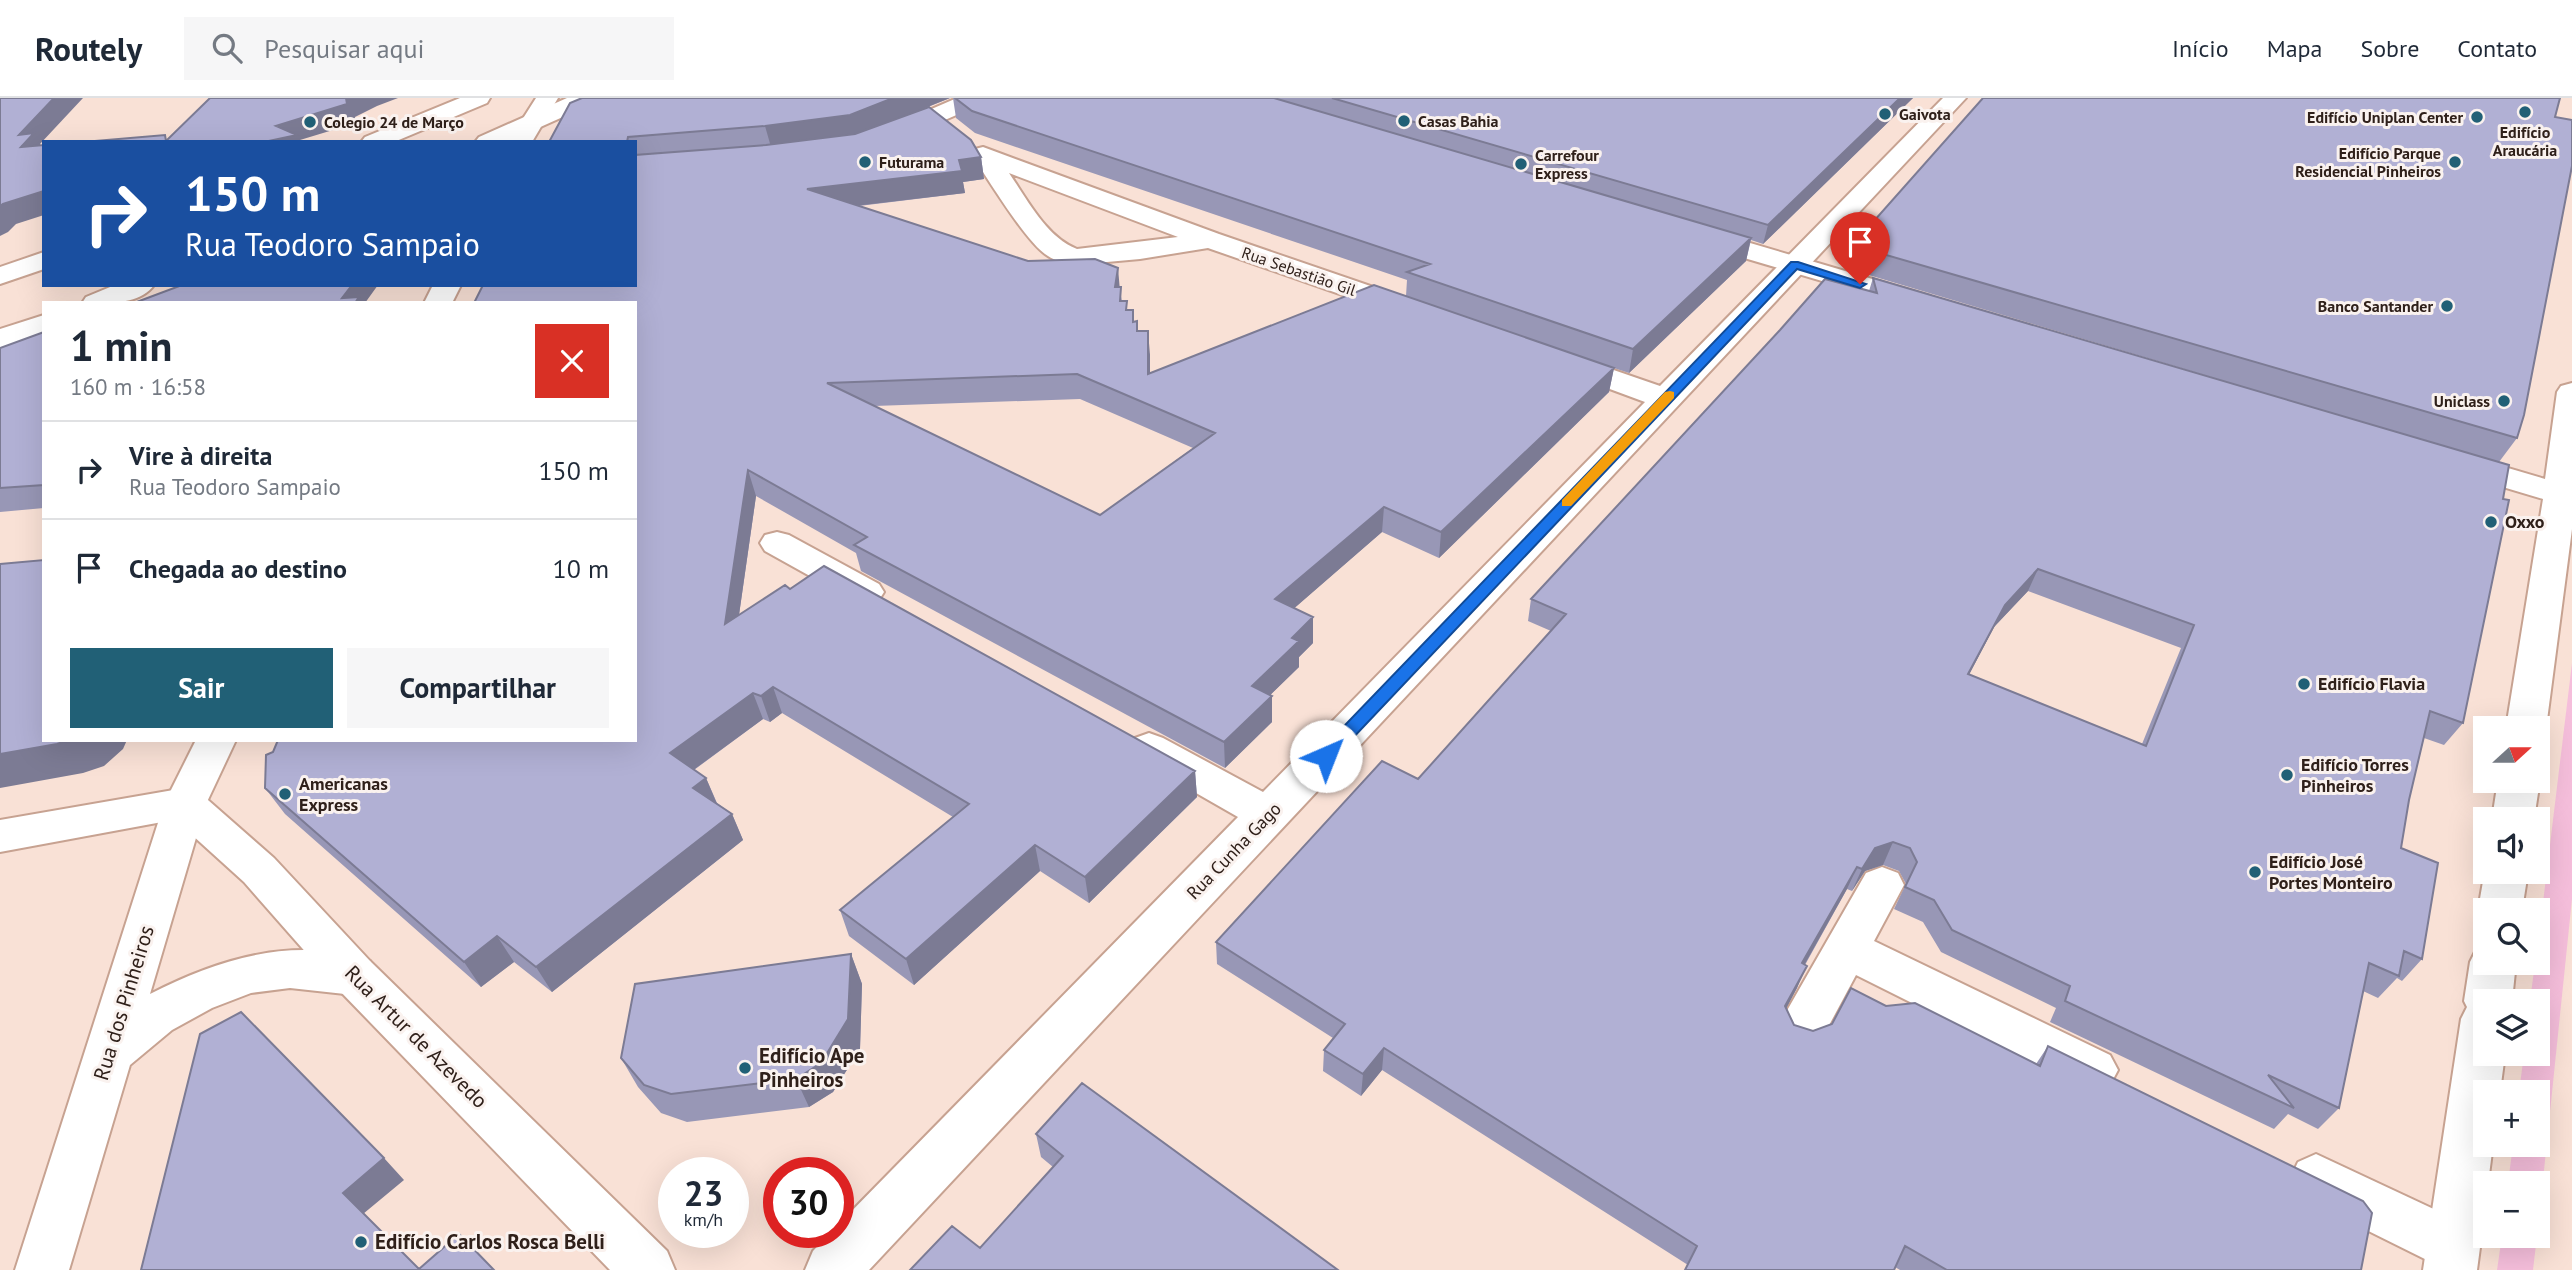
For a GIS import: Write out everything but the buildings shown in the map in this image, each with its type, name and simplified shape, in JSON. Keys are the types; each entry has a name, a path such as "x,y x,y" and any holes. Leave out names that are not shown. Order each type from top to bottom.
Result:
{"main road":[{"path":"378,140 479,98"},
{"path":"525,133 547,98"},
{"path":"495,140 525,133 586,98"},
{"path":"872,141 976,98"},
{"name":"Rua Cunha Gago","path":"832,1270 1955,98"},
{"name":"Rua Sebastião Gil","path":"935,116 988,157 1210,240 1432,317"},
{"path":"898,132 905,144 921,147"},
{"name":"Rua Sebastião Gil","path":"988,157 1040,234 1056,250 1073,257 1140,251 1210,240"},
{"path":"1670,227 1940,308"},
{"path":"0,276 42,261"},
{"path":"101,301 135,287"},
{"path":"0,339 42,324"},
{"path":"1537,353 1666,399"},
{"path":"2528,716 2566,495 2572,392"},
{"path":"2430,455 2566,495"},
{"path":"777,543 898,610"},
{"path":"1115,730 1270,815"},
{"name":"Rua dos Pinheiros","path":"42,1270 185,804 215,742"},
{"path":"0,836 185,804"},
{"name":"Rua Artur de Azevedo","path":"185,804 258,870 354,975 648,1270"},
{"path":"1802,1029 1882,885"},
{"path":"1846,949 2132,1089"},
{"path":"108,1053 155,1015 194,994 249,974 290,969 354,975"},
{"path":"2281,1162 2451,1258 2478,1066"}],"shaded area":[{"path":"2572,663 2572,899 2550,1112 2550,1080 2521,1080 2522,1066 2550,1066 2550,989 2532,989 2533,975 2550,975 2550,898 2544,898 2545,884 2550,884 2550,845"},
{"path":"2511,1157 2545,1157 2544,1171 2510,1171"},
{"path":"2500,1248 2536,1248 2533,1270 2497,1270"}],"slow traffic":[{"path":"1566,503 1670,395"}],"place":[{"name":"Edifício Araucária","path":"2525,112"},
{"name":"Gaivota","path":"1885,114"},
{"name":"Edifício Uniplan Center","path":"2477,117"},
{"name":"Casas Bahia","path":"1404,121"},
{"name":"Colegio 24 de Março","path":"310,122"},
{"name":"Futurama","path":"865,162"},
{"name":"Edifício Parque Residencial Pinheiros","path":"2455,162"},
{"name":"Carrefour Express","path":"1521,164"},
{"name":"Banco Santander","path":"2447,306"},
{"name":"Uniclass","path":"2504,401"},
{"name":"Oxxo","path":"2491,522"},
{"name":"Edifício Flavia","path":"2304,684"},
{"name":"Edifício Torres Pinheiros","path":"2287,775"},
{"name":"Americanas Express","path":"285,794"},
{"name":"Edifício José Portes Monteiro","path":"2255,872"},
{"name":"Edifício Ape Pinheiros","path":"745,1068"},
{"name":"Edifício Carlos Rosca Belli","path":"361,1242"}],"route":[{"path":"1326,756 1794,264 1860,284"}]}
